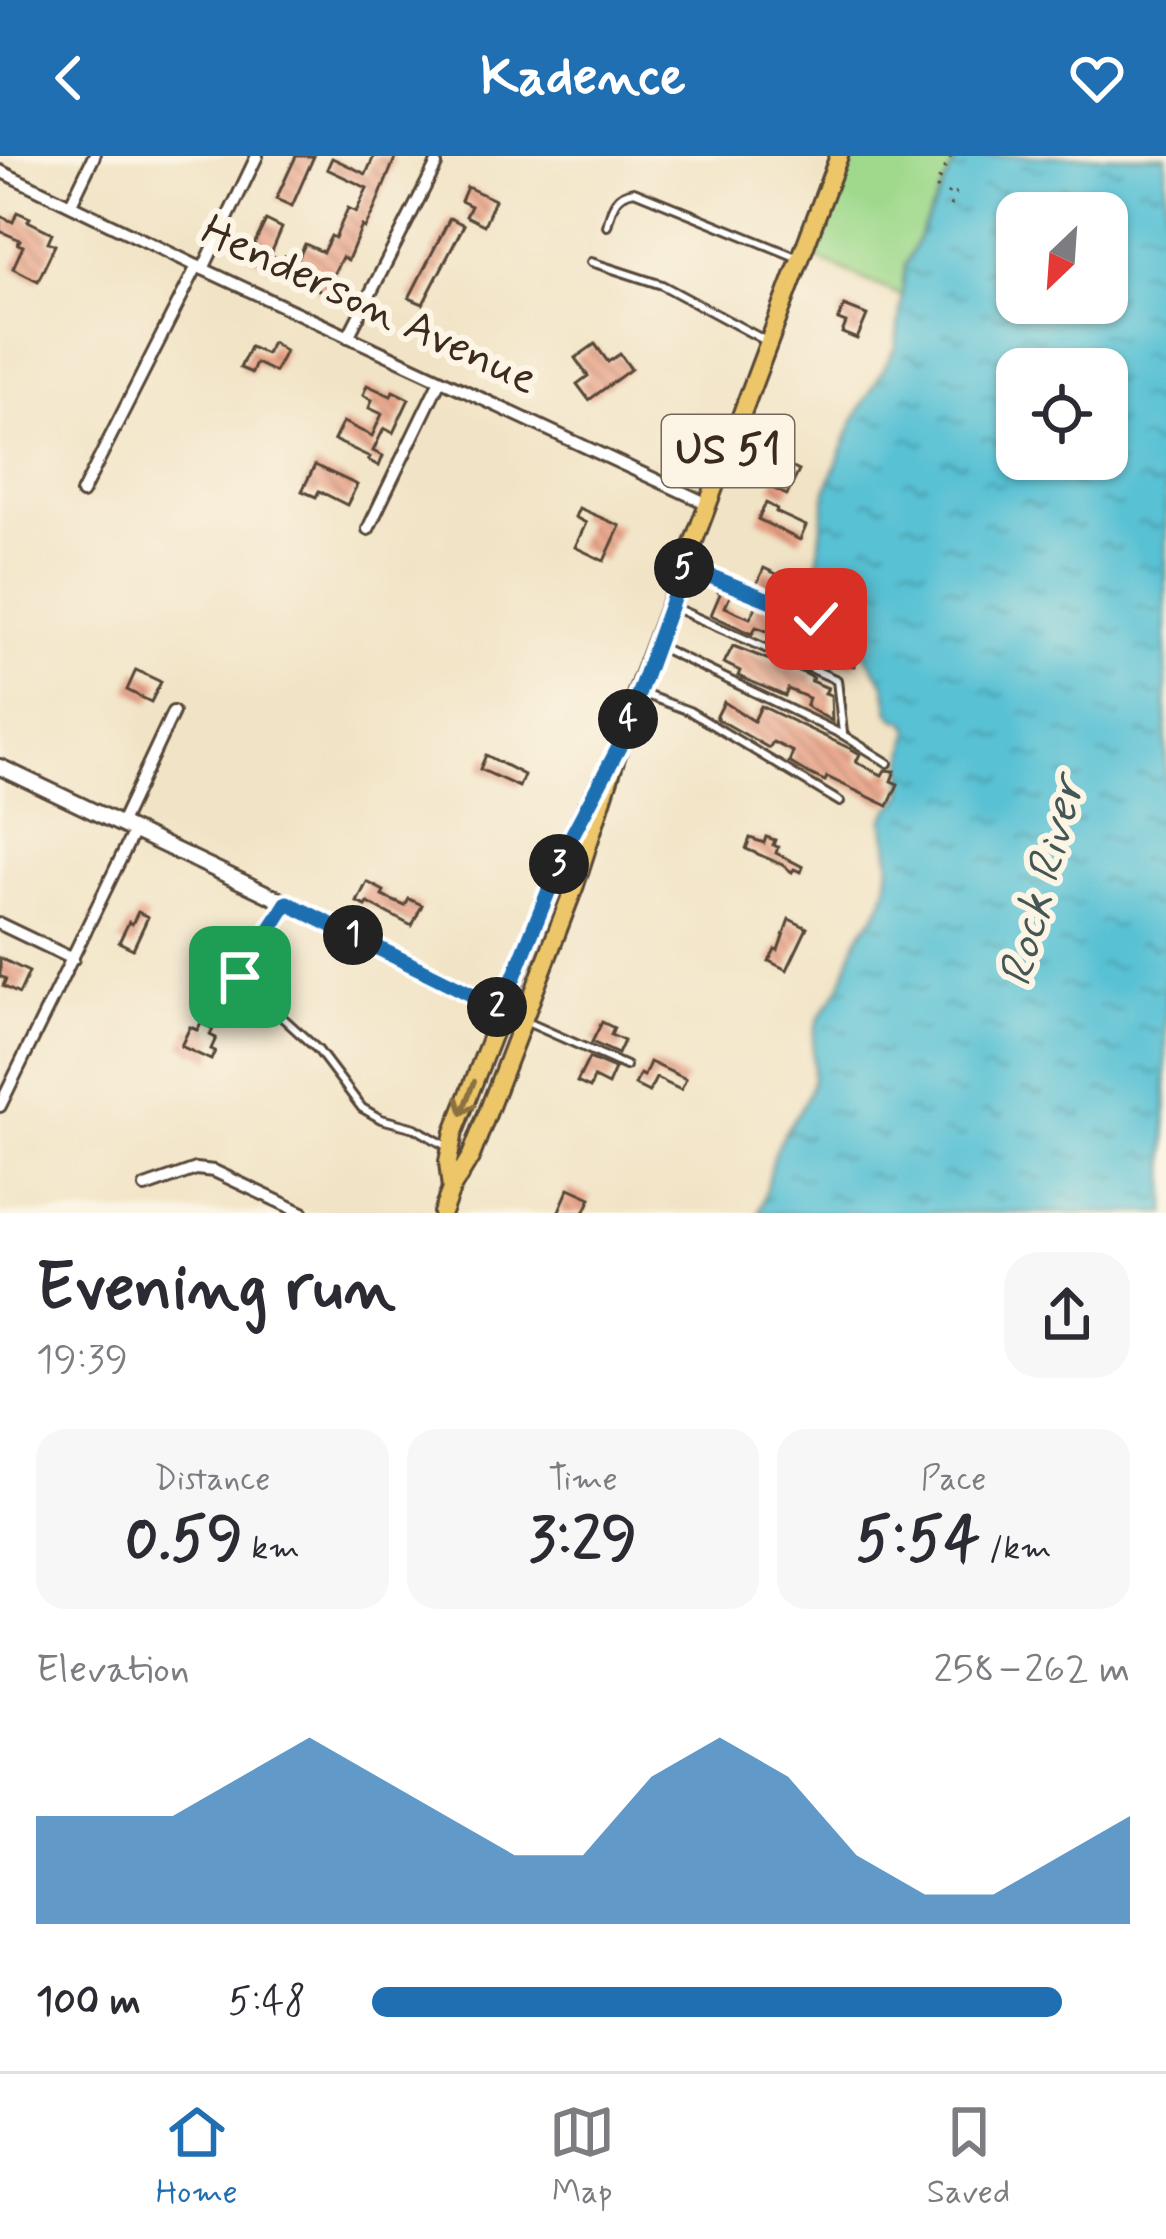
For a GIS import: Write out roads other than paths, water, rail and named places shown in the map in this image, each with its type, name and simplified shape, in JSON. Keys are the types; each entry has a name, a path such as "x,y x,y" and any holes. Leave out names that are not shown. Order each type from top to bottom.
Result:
{"main road":[{"name":"US 51","path":"442,1213 471,1156 524,1021 655,645 839,156"},
{"name":"US 51","path":"451,1189 450,1147 501,1009 568,843 619,747"}],"street":[{"path":"71,204 94,156"},
{"path":"82,493 257,156"},
{"path":"348,337 436,165"},
{"name":"Henderson Avenue","path":"0,170 708,504"},
{"path":"368,529 440,380"},
{"path":"0,1106 73,959 173,712"},
{"path":"0,767 524,1021"},
{"path":"0,924 73,959"},
{"path":"145,1187 196,1169 214,1171 303,1213"}],"lane":[{"path":"607,226 614,202 622,193 634,190 801,259"},
{"path":"591,262 662,285 769,343"},
{"path":"685,566 816,619 807,667"},
{"path":"670,605 837,680 843,736"},
{"path":"655,645 889,763"},
{"path":"638,692 689,711 840,802"},
{"path":"287,903 240,977 244,989 300,1031 370,1115 402,1123 450,1147"},
{"path":"524,1021 626,1066"}],"water":[{"name":"Rock River","path":"958,156 1166,156 1166,1213 759,1213 775,1151 811,1087 817,1023 841,984 858,939 883,901 890,867 883,821 904,792 910,730 890,712 885,684 865,654 862,644 867,622 851,603 827,592 816,576 826,491 853,422 896,347 905,266"}]}
